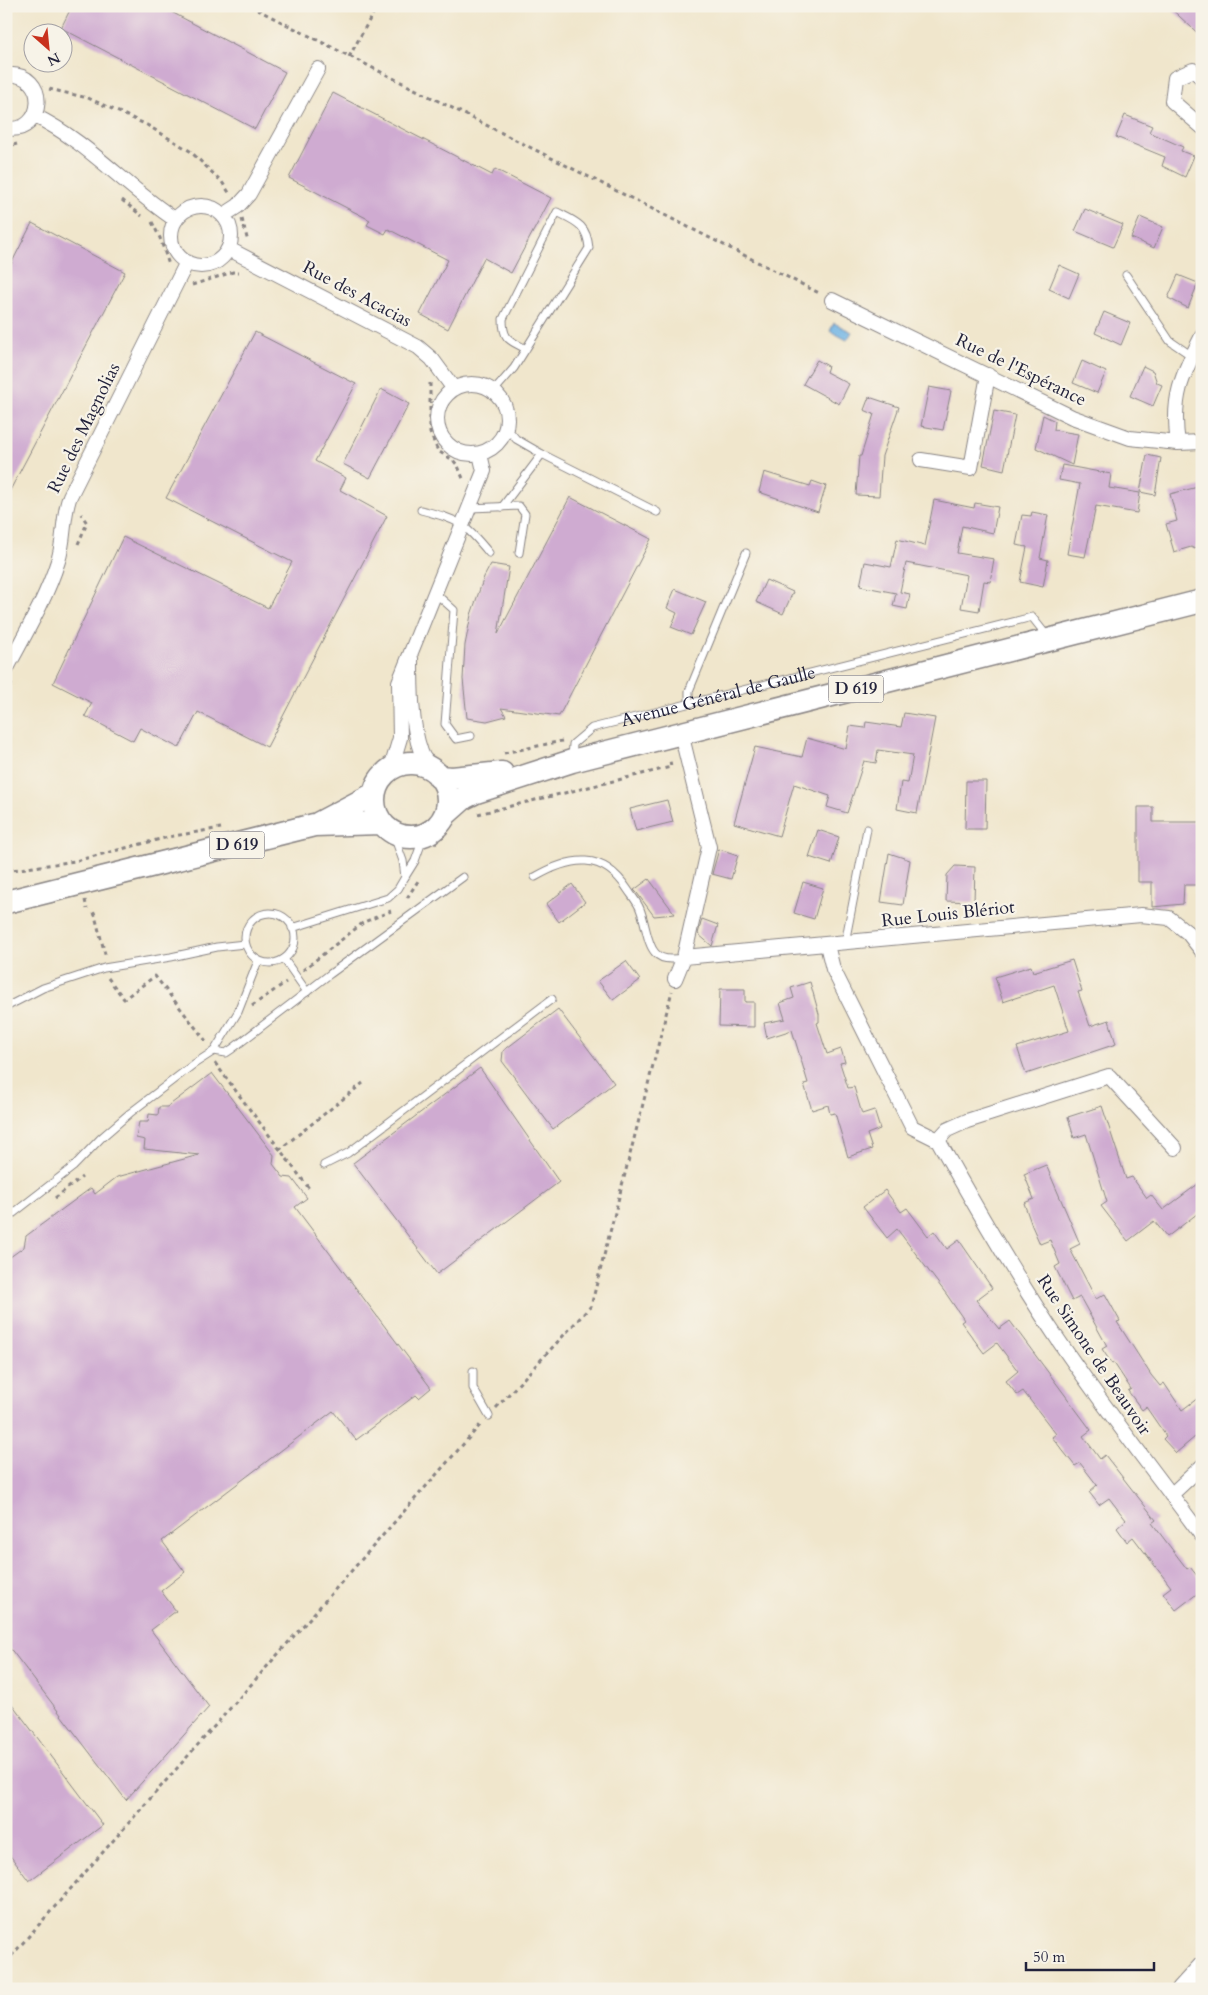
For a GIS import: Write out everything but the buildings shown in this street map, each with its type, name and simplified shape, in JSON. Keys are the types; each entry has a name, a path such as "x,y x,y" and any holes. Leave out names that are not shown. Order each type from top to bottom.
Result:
{"main road":[{"name":"Avenue Général de Gaulle","path":"448,821 464,798 476,792 572,761 1202,600"},
{"name":"Avenue Général de Gaulle","path":"437,774 493,775 572,761"},
{"path":"406,763 421,764 437,774 445,784 448,799 448,821 437,827 428,840 408,838 387,828 374,809 374,794 380,779 391,768 406,763"},
{"name":"D 619","path":"6,901 314,825 374,794"},
{"name":"D 619","path":"314,825 387,828"}],"street":[{"path":"224,215 238,206 259,178 318,69"},
{"path":"1202,78 1193,70 1175,78 1172,101 1202,127"},
{"path":"6,75 16,74 28,79 36,90 39,103 35,116 25,125 12,129 6,128"},
{"path":"35,116 60,128 156,207 176,220"},
{"path":"204,206 215,209 224,215 231,231 229,248 221,260 208,265 194,265 178,255 172,244 172,232 176,220 188,210 204,206"},
{"name":"Rue des Acacias","path":"229,248 418,347 432,359 454,388"},
{"name":"Rue des Magnolias","path":"10,675 58,562 65,509 70,496 187,262"},
{"name":"Rue de l'Espérance","path":"832,300 1072,417 1122,435 1178,443 1202,442"},
{"path":"1178,443 1174,417 1179,386 1202,336"},
{"path":"921,460 971,468 988,375"},
{"path":"468,384 485,386 494,391 504,403 508,419 507,428 501,440 490,450 480,454 464,454 447,444 437,426 441,402 454,388 468,384"},
{"path":"391,768 400,738 399,682 410,649 464,524 484,470 480,454"},
{"path":"410,649 412,694 417,736 421,754 437,774"},
{"path":"675,979 684,958 709,848 681,733"},
{"name":"Rue Louis Blériot","path":"684,958 1141,915 1169,918 1188,933 1202,951"},
{"path":"827,945 833,969 912,1127 938,1140 947,1130 967,1121 1109,1076 1175,1148"},
{"name":"Rue Simone de Beauvoir","path":"938,1140 1059,1341 1141,1457 1202,1536"},
{"path":"1171,1495 1202,1466"},
{"path":"1181,1989 1202,1966"}],"lane":[{"path":"494,391 514,368 526,349 589,248 588,235 583,227 557,212 503,319 503,331 506,339 526,349"},
{"path":"1126,275 1170,341 1192,356"},
{"path":"507,428 516,439 542,454 657,512"},
{"path":"502,507 542,454"},
{"path":"470,508 519,506 525,514 519,553"},
{"path":"421,510 454,518 464,524 489,553"},
{"path":"689,703 689,691 746,553"},
{"path":"435,593 454,610 445,724 456,739 471,736"},
{"name":"Avenue Général de Gaulle","path":"582,737 592,728 1032,617 1050,640"},
{"path":"572,761 573,744 582,737"},
{"path":"387,828 403,861 405,877"},
{"path":"846,943 867,829"},
{"path":"292,928 388,898 398,889 428,840"},
{"path":"535,877 554,866 587,860 606,866 620,877 640,909 651,948 660,957 672,961 684,958"},
{"path":"213,1052 226,1053 463,877"},
{"path":"277,914 285,918 292,928 294,945 284,959 275,963 258,961 251,955 245,944 245,933 248,924 260,915 277,914"},
{"path":"6,1007 43,988 104,968 217,947 245,944"},
{"path":"284,959 307,992"},
{"path":"6,1220 73,1167 101,1138 130,1113 213,1052 238,1012 258,961"},
{"path":"324,1165 348,1152 552,999"},
{"path":"473,1371 473,1388 489,1416"}],"path":[{"path":"250,6 777,270 832,300"},
{"path":"349,57 378,6"},
{"path":"33,85 88,98 154,129 190,151 222,182 238,206 247,240 258,253 254,262 245,273 233,272 192,285 187,293"},
{"path":"6,147 19,144"},
{"path":"120,198 132,210 152,222 169,262 170,277 192,285"},
{"path":"430,379 430,433 438,451 453,460 458,466 464,486"},
{"path":"75,549 87,523 79,512 79,506"},
{"path":"6,694 10,675"},
{"path":"502,754 582,737"},
{"path":"474,815 671,767 670,759"},
{"path":"428,840 448,821"},
{"path":"6,871 76,861 168,837 216,827 223,828"},
{"path":"404,901 410,895 420,875"},
{"path":"250,1008 364,922 398,907"},
{"path":"94,912 106,958 102,959 104,968 108,978 124,999 155,976 209,1045 216,1065 311,1192"},
{"path":"6,1962 489,1416 591,1306 675,979"},
{"path":"207,1069 216,1065 224,1052"},
{"path":"279,1150 363,1083"},
{"path":"50,1202 84,1175"},
{"path":"6,1235 14,1229"}],"water":[{"path":"834,323 852,332 847,340 830,331"}]}
